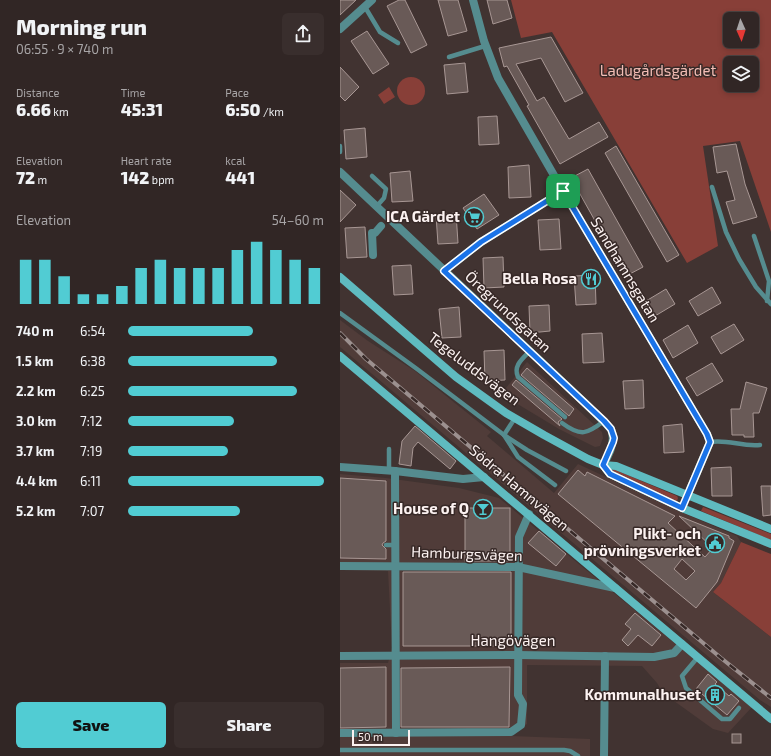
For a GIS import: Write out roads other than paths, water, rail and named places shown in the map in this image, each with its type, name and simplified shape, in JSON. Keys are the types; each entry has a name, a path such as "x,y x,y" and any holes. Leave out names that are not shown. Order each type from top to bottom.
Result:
{"main road":[{"name":"Tegeluddsvägen","path":"340,277 456,377 480,395 544,435 603,465 616,466 771,529"},
{"name":"Södra Hamnvägen","path":"340,356 771,719"},
{"name":"Tegeluddsvägen","path":"603,465 610,474 682,508 771,544"}],"street":[{"path":"340,29 372,0"},
{"name":"Sandhamnsgatan","path":"473,0 485,46 498,78 707,434 710,442"},
{"name":"Öregrundsgatan","path":"340,172 604,421 611,429 614,438 610,452 603,465"},
{"path":"444,271 481,242 563,191"},
{"path":"373,255 372,233 375,233 381,226"},
{"path":"682,508 710,442"},
{"path":"340,467 463,479 484,477"},
{"path":"392,471 390,545 395,566 396,733"},
{"path":"340,733 511,732 521,725 522,704 518,695 519,537 529,514"},
{"name":"Hamburgsvägen","path":"340,566 518,567 615,588"},
{"name":"Hangövägen","path":"340,656 518,655 654,657 666,656 674,653 682,644"},
{"path":"604,756 605,656"}],"lane":[{"path":"364,7 380,32 398,43"},
{"path":"449,57 485,46"},
{"path":"340,146 340,152"},
{"path":"372,176 386,189 384,198 376,207"},
{"path":"712,187 726,232 750,276 769,303"},
{"path":"754,236 769,281 769,303"},
{"path":"340,313 417,368 504,436 566,471"},
{"path":"530,351 517,365 516,371 518,377 565,417"},
{"path":"504,436 515,418"},
{"path":"562,423 574,431 584,433 592,430 604,421"},
{"path":"504,436 518,457 555,485"},
{"path":"710,442 720,440 750,446 760,445"},
{"path":"389,449 392,471"},
{"path":"698,657 682,676 686,688 722,719 730,719 739,708"},
{"path":"340,750 564,750 577,755"}],"railway":[{"path":"340,333 366,359 721,658 771,698"}],"place":[{"name":"ICA Gärdet","path":"474,217"},
{"name":"Bella Rosa","path":"591,279"},
{"name":"House of Q","path":"483,509"},
{"name":"Plikt- och prövningsverket","path":"715,543"},
{"name":"Kommunalhuset","path":"715,695"}],"park label":[{"name":"Ladugårdsgärdet","path":"658,71"}]}
